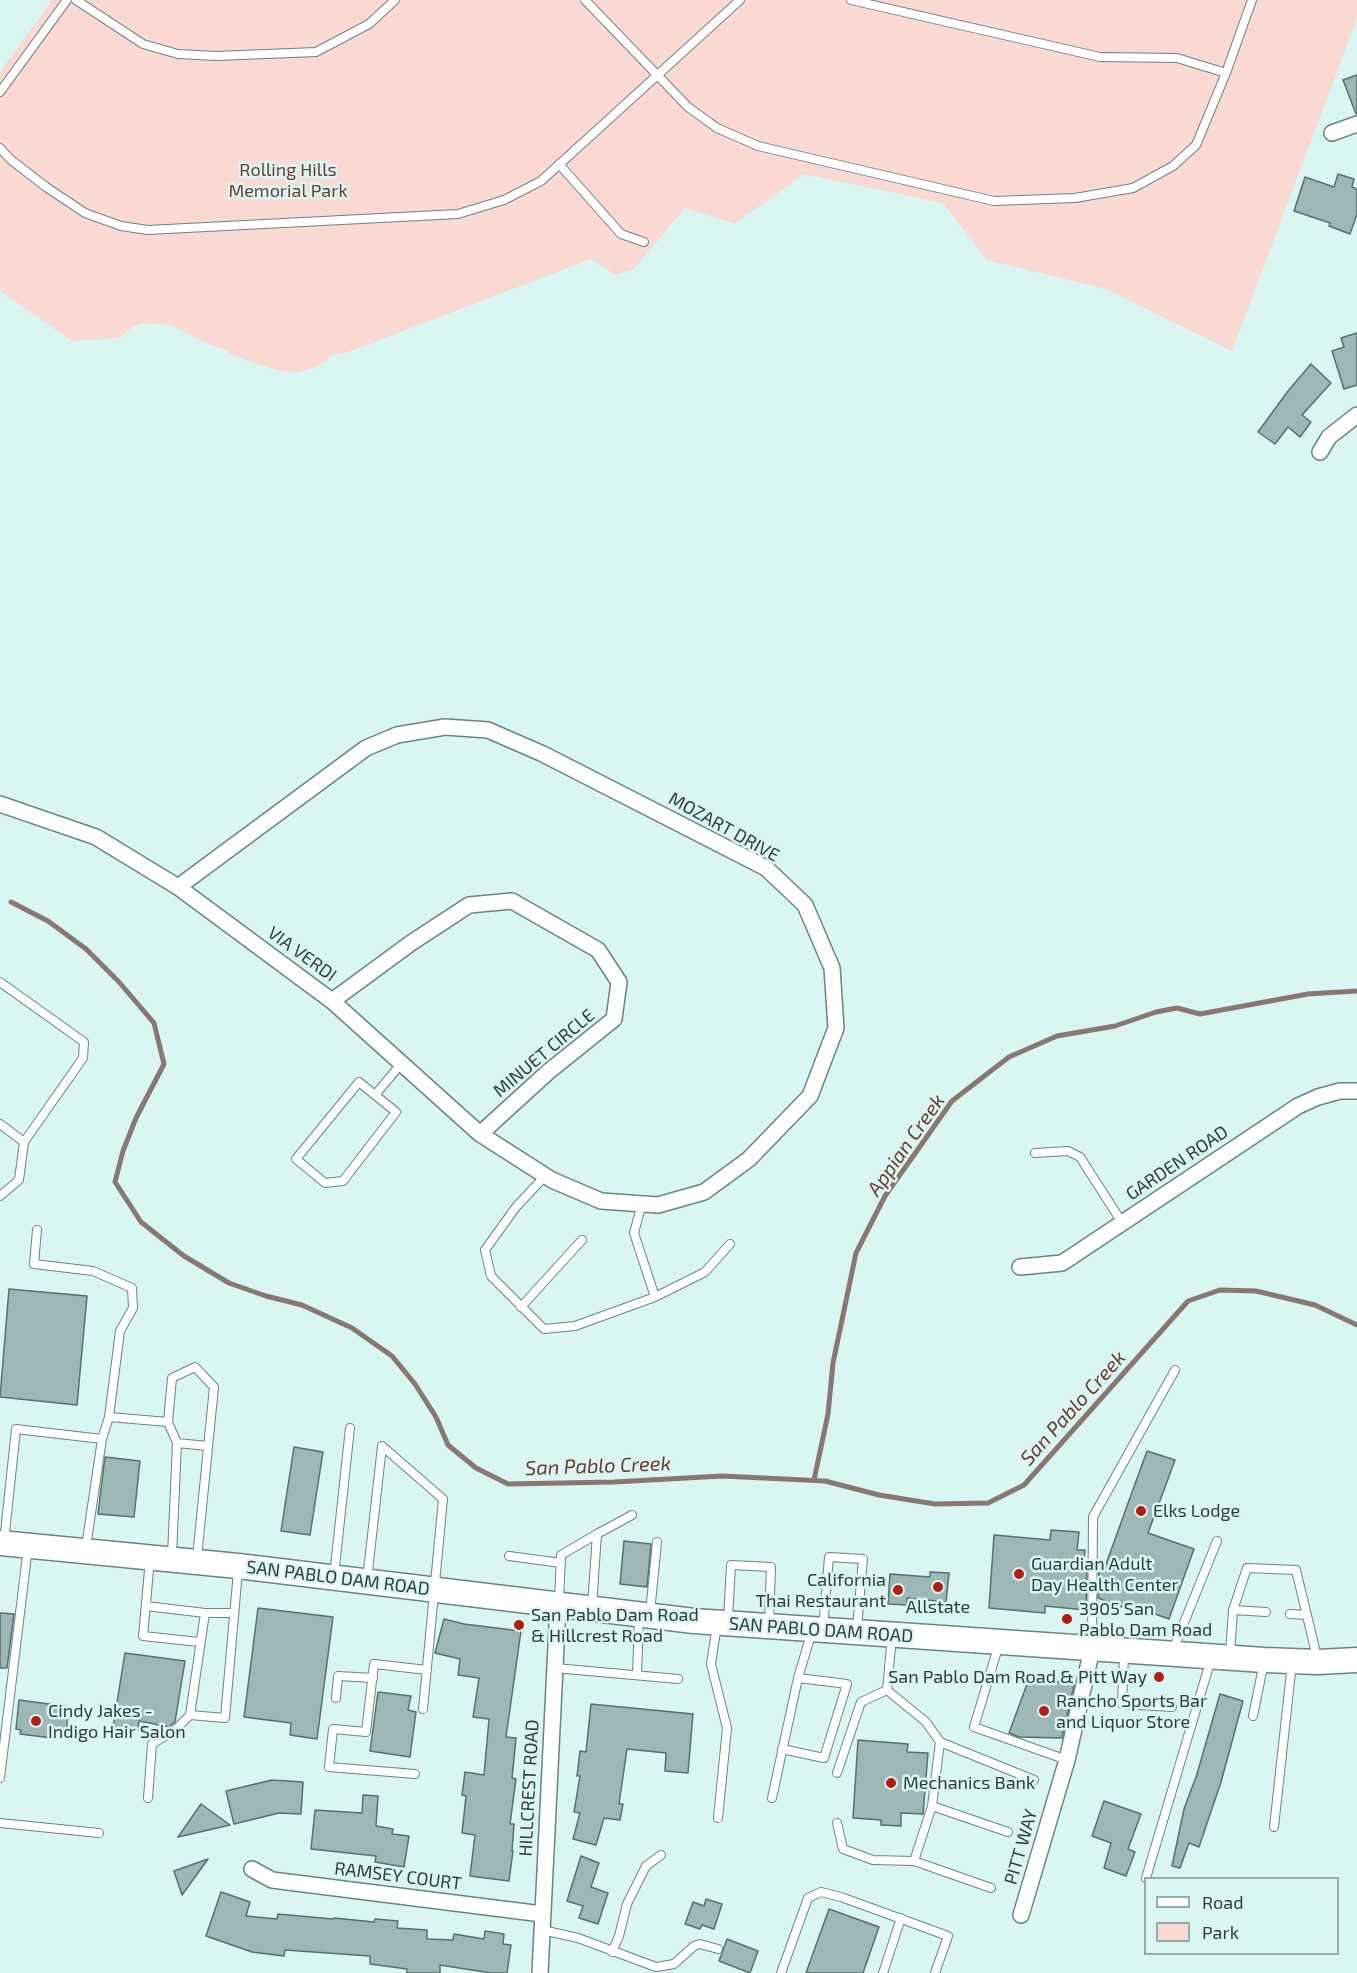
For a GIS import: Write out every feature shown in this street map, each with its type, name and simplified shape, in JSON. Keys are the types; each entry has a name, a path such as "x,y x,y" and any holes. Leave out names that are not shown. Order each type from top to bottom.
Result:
{"main road":[{"name":"SAN PABLO DAM ROAD","path":"2,1543 238,1566 644,1617 722,1624 1220,1658 1318,1662 1357,1660"}],"street":[{"path":"1332,133 1357,124"},
{"path":"1320,452 1329,437 1357,415"},
{"name":"MOZART DRIVE","path":"178,887 366,748 397,735 445,727 488,730 543,754 766,868 805,905 832,968 836,1028 810,1096 756,1151 704,1192 657,1204 601,1201 548,1178"},
{"name":"VIA VERDI","path":"0,804 96,837 178,887 332,1001 480,1134 548,1178"},
{"name":"MINUET CIRCLE","path":"332,1001 411,943 470,905 512,901 598,950 619,982 615,1019 548,1072 480,1134"},
{"name":"GARDEN ROAD","path":"1020,1267 1062,1263 1298,1106 1340,1091 1357,1091"},
{"name":"HILLCREST ROAD","path":"540,1973 558,1605"},
{"name":"PITT WAY","path":"1021,1915 1066,1760 1092,1649"},
{"name":"RAMSEY COURT","path":"252,1869 272,1880 542,1914"}],"lane":[{"path":"0,92 67,0"},
{"path":"76,0 143,44 178,54 216,56 316,52 369,24 395,0"},
{"path":"585,0 688,107 717,128 758,146 994,201 1075,198 1133,188 1173,166 1196,145 1226,73 1252,0"},
{"path":"0,148 37,180 85,213 121,226 148,230 458,214 504,200 541,181 740,0"},
{"path":"851,0 1100,57 1177,58 1226,73"},
{"path":"560,164 621,234 644,242"},
{"path":"0,982 84,1042 83,1059 24,1142 19,1180 0,1196"},
{"path":"375,1095 401,1064"},
{"path":"359,1083 375,1095 396,1112 343,1181 325,1183 296,1159 359,1083"},
{"path":"0,1124 24,1142"},
{"path":"1035,1153 1072,1152 1080,1156 1122,1224"},
{"path":"548,1178 516,1207 485,1250 491,1276 544,1329 575,1326 655,1297 705,1272 730,1244"},
{"path":"642,1203 634,1233 655,1297"},
{"path":"37,1230 34,1264 93,1272 132,1288 133,1308 120,1331 109,1417 102,1439 86,1551"},
{"path":"521,1307 582,1240"},
{"path":"197,1562 214,1387 195,1367 172,1378 168,1422 177,1443 161,1559 146,1606 143,1636 199,1642"},
{"path":"1092,1649 1093,1516 1175,1370"},
{"path":"109,1417 168,1422"},
{"path":"334,1577 350,1428"},
{"path":"2,1543 16,1429 102,1439"},
{"path":"177,1443 208,1446"},
{"path":"367,1581 382,1446 443,1500 423,1709"},
{"path":"558,1605 561,1555 632,1515"},
{"path":"591,1610 597,1534"},
{"path":"1172,1654 1217,1541"},
{"path":"637,1676 657,1542"},
{"path":"0,1778 28,1546"},
{"path":"509,1556 561,1563"},
{"path":"771,1798 798,1678 817,1630 829,1557 862,1558 857,1632"},
{"path":"718,1818 727,1728 711,1664 722,1624 731,1565 771,1567 768,1627"},
{"path":"190,1714 225,1718 238,1566"},
{"path":"1147,1877 1220,1658 1247,1568 1296,1570 1318,1662"},
{"path":"146,1606 205,1613 234,1613"},
{"path":"1233,1610 1266,1612"},
{"path":"148,1798 152,1744 175,1730 190,1714 205,1613"},
{"path":"1290,1614 1307,1614"},
{"path":"887,1690 892,1635"},
{"path":"1000,1642 974,1727 1066,1760"},
{"path":"1125,1650 1122,1704 1172,1707"},
{"path":"1253,1716 1264,1660"},
{"path":"1274,1827 1292,1661"},
{"path":"415,1774 329,1767 333,1729 366,1732 374,1664 427,1670"},
{"path":"555,1668 678,1679"},
{"path":"336,1698 338,1676 372,1678"},
{"path":"782,1749 824,1758 847,1684 798,1678"},
{"path":"887,1690 926,1722 940,1742 1034,1780"},
{"path":"837,1773 861,1702 887,1690"},
{"path":"914,1861 932,1806 940,1742"},
{"path":"932,1806 1008,1832"},
{"path":"0,1823 99,1833"},
{"path":"837,1823 843,1849 873,1860 914,1861 991,1888"},
{"path":"612,1952 619,1936 627,1904 646,1866 662,1855"},
{"path":"781,1973 808,1898 821,1892 841,1896 948,1936 935,1973"},
{"path":"884,1973 901,1918"},
{"path":"542,1930 578,1938 656,1967 674,1964 694,1946 700,1944 718,1949"}],"green space":[{"name":"Rolling Hills Memorial Park","path":"52,0 1357,0 1357,19 1232,351 1106,289 987,260 943,203 804,174 735,224 685,208 634,269 616,275 591,259 343,354 335,354 316,367 296,373 276,370 234,356 226,350 208,344 171,325 145,323 132,327 119,338 72,341 0,291 0,72"}],"building":[{"path":"1357,75 1357,114 1356,114 1343,80"},
{"path":"1338,174 1354,179 1352,187 1357,189 1357,214 1350,234 1329,226 1330,223 1294,211 1305,177 1334,187"},
{"path":"1357,333 1357,385 1344,389 1332,351 1344,347 1341,338"},
{"path":"1311,364 1331,383 1302,415 1311,422 1300,437 1288,427 1275,444 1258,432"},
{"path":"9,1289 87,1296 77,1405 0,1397"},
{"path":"294,1447 323,1452 310,1535 281,1531"},
{"path":"1147,1451 1175,1460 1148,1533 1194,1549 1169,1619 1124,1603 1122,1607 1098,1598 1099,1563 1106,1564"},
{"path":"105,1457 140,1461 134,1517 98,1514"},
{"path":"1051,1530 1079,1532 1077,1550 1085,1550 1084,1560 1087,1561 1086,1610 1045,1606 1045,1613 989,1608 994,1535 1050,1540"},
{"path":"624,1541 651,1544 647,1587 620,1584"},
{"path":"930,1572 949,1573 946,1602 907,1598 907,1605 888,1604 890,1574 930,1577"},
{"path":"258,1608 333,1617 317,1739 290,1735 291,1723 244,1717"},
{"path":"0,1613 14,1614 7,1668 0,1668"},
{"path":"444,1619 464,1624 521,1631 506,1737 516,1738 512,1778 516,1779 510,1824 514,1824 513,1851 509,1881 470,1876 475,1835 462,1833 466,1796 462,1795 465,1772 484,1775 489,1719 473,1717 479,1678 458,1675 460,1659 435,1653"},
{"path":"125,1653 185,1661 175,1722 169,1727 139,1721 138,1730 113,1727"},
{"name":"Rancho Sports Bar and Liquor Store","path":"1030,1676 1074,1685 1062,1738 1019,1737 1009,1733"},
{"path":"378,1692 411,1696 408,1710 416,1712 410,1757 370,1751"},
{"path":"1220,1694 1243,1701 1221,1782 1199,1847 1189,1843 1180,1868 1172,1866 1184,1809 1197,1774"},
{"path":"19,1700 64,1706 64,1710 68,1711 66,1735 61,1734 60,1739 20,1734 21,1730 16,1729"},
{"path":"591,1704 693,1714 688,1773 665,1771 666,1753 627,1749 619,1804 623,1804 620,1820 604,1818 596,1845 573,1839 580,1813 574,1812 580,1776 577,1776 580,1751 586,1752"},
{"name":"Mechanics Bank","path":"858,1740 908,1744 907,1752 928,1753 923,1814 901,1813 901,1826 881,1825 881,1820 853,1818"},
{"path":"272,1780 303,1782 301,1814 279,1813 234,1824 226,1791"},
{"path":"363,1795 378,1796 376,1826 393,1829 392,1834 409,1836 404,1867 375,1862 376,1856 311,1849 315,1810 362,1813"},
{"path":"1104,1801 1141,1814 1128,1849 1135,1852 1126,1876 1104,1868 1111,1843 1092,1836"},
{"path":"201,1804 230,1825 178,1837"},
{"path":"581,1856 599,1863 591,1887 608,1893 598,1924 579,1918 583,1906 567,1901"},
{"path":"208,1859 182,1895 174,1871"},
{"path":"221,1892 250,1902 246,1916 277,1919 278,1914 374,1922 375,1919 398,1921 397,1928 427,1930 427,1939 453,1940 454,1934 484,1939 485,1931 504,1934 503,1944 511,1945 507,1973 491,1973 440,1965 440,1973 407,1973 407,1969 370,1964 370,1956 285,1950 284,1956 252,1952 206,1936"},
{"path":"706,1899 722,1904 714,1929 702,1925 700,1929 685,1924 693,1902 704,1906"},
{"path":"829,1909 879,1927 863,1973 806,1973"},
{"path":"727,1939 758,1951 750,1973 719,1961"}],"waterway":[{"name":"San Pablo Creek","path":"11,902 48,921 86,949 119,982 154,1023 164,1064 136,1118 123,1151 115,1182 141,1222 184,1256 229,1283 302,1305 352,1328 392,1356 415,1384 436,1417 448,1445 476,1468 508,1484 614,1482 722,1476 825,1481 879,1495 935,1504 988,1503 1024,1485 1188,1301 1220,1290 1256,1291 1315,1305 1357,1325"},
{"name":"Appian Creek","path":"814,1480 828,1414 833,1363 856,1253 885,1196 952,1101 1009,1057 1057,1036 1115,1026 1156,1012 1177,1008 1200,1014 1308,994 1357,991"}],"place":[{"name":"Elks Lodge","path":"1141,1511"},
{"name":"Guardian Adult Day Health Center","path":"1019,1574"},
{"name":"Allstate","path":"938,1587"},
{"name":"California Thai Restaurant","path":"898,1590"},
{"name":"3905 San Pablo Dam Road","path":"1067,1619"},
{"name":"San Pablo Dam Road & Hillcrest Road","path":"519,1625"},
{"name":"San Pablo Dam Road & Pitt Way","path":"1159,1677"},
{"name":"Rancho Sports Bar and Liquor Store","path":"1044,1711"},
{"name":"Cindy Jakes - Indigo Hair Salon","path":"36,1721"},
{"name":"Mechanics Bank","path":"891,1783"}]}
